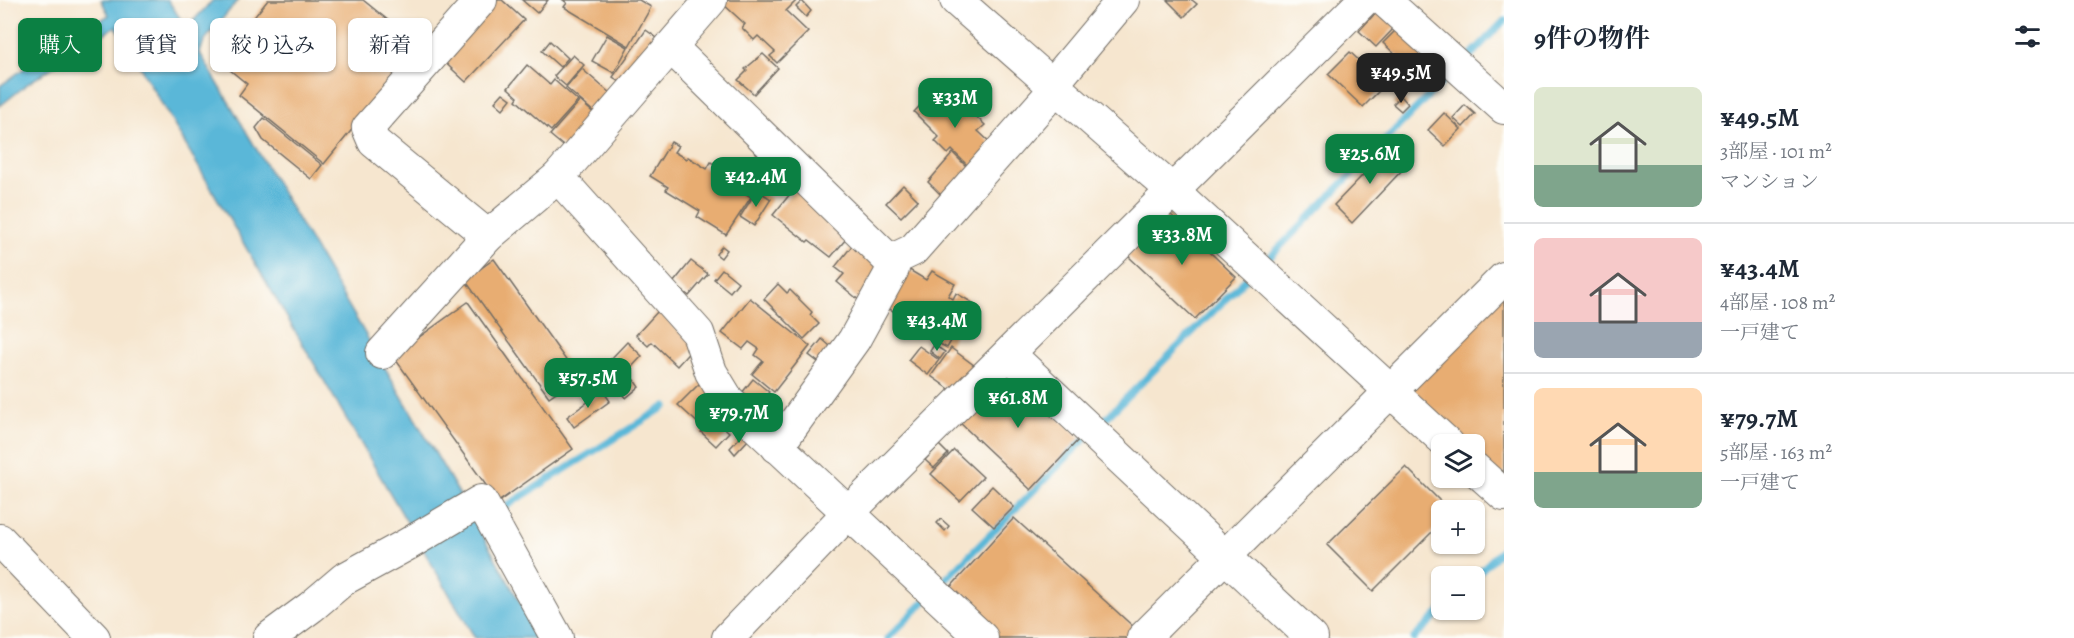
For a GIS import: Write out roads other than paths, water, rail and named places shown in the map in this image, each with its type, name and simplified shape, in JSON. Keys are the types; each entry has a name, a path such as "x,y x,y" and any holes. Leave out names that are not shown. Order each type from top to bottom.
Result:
{"street":[{"path":"481,0 368,128 374,142 488,236"},
{"path":"382,353 488,236 558,177 711,0"},
{"path":"956,0 1173,191 1437,434"},
{"path":"890,261 913,250 1054,86 1124,0"},
{"path":"728,638 848,513 1364,0"},
{"path":"1384,0 1504,108"},
{"path":"671,47 890,261 893,270 854,339 777,447"},
{"path":"558,177 698,333 711,372 728,400 982,638"},
{"path":"1143,638 1504,278"},
{"path":"1009,354 1312,638"},
{"path":"1485,478 1504,495"},
{"path":"269,638 344,579 481,501 557,638"},
{"path":"0,540 94,638"}],"water":[{"path":"101,0 168,0 180,18 114,18 114,27 102,35 102,19 109,15"},
{"path":"213,0 238,0 223,18 210,18 210,34 204,41 200,53 464,502 540,638 475,638 143,72 198,72 198,18 196,18"},
{"path":"19,72 45,72 0,106 0,86"}],"waterway":[{"path":"1470,56 1504,21"},
{"path":"1265,262 1452,72"},
{"path":"1099,425 1246,279"},
{"path":"500,510 666,406"},
{"path":"939,586 1085,439"},
{"path":"1485,566 1504,548"},
{"path":"888,638 926,600"},
{"path":"1414,638 1432,620"}]}
